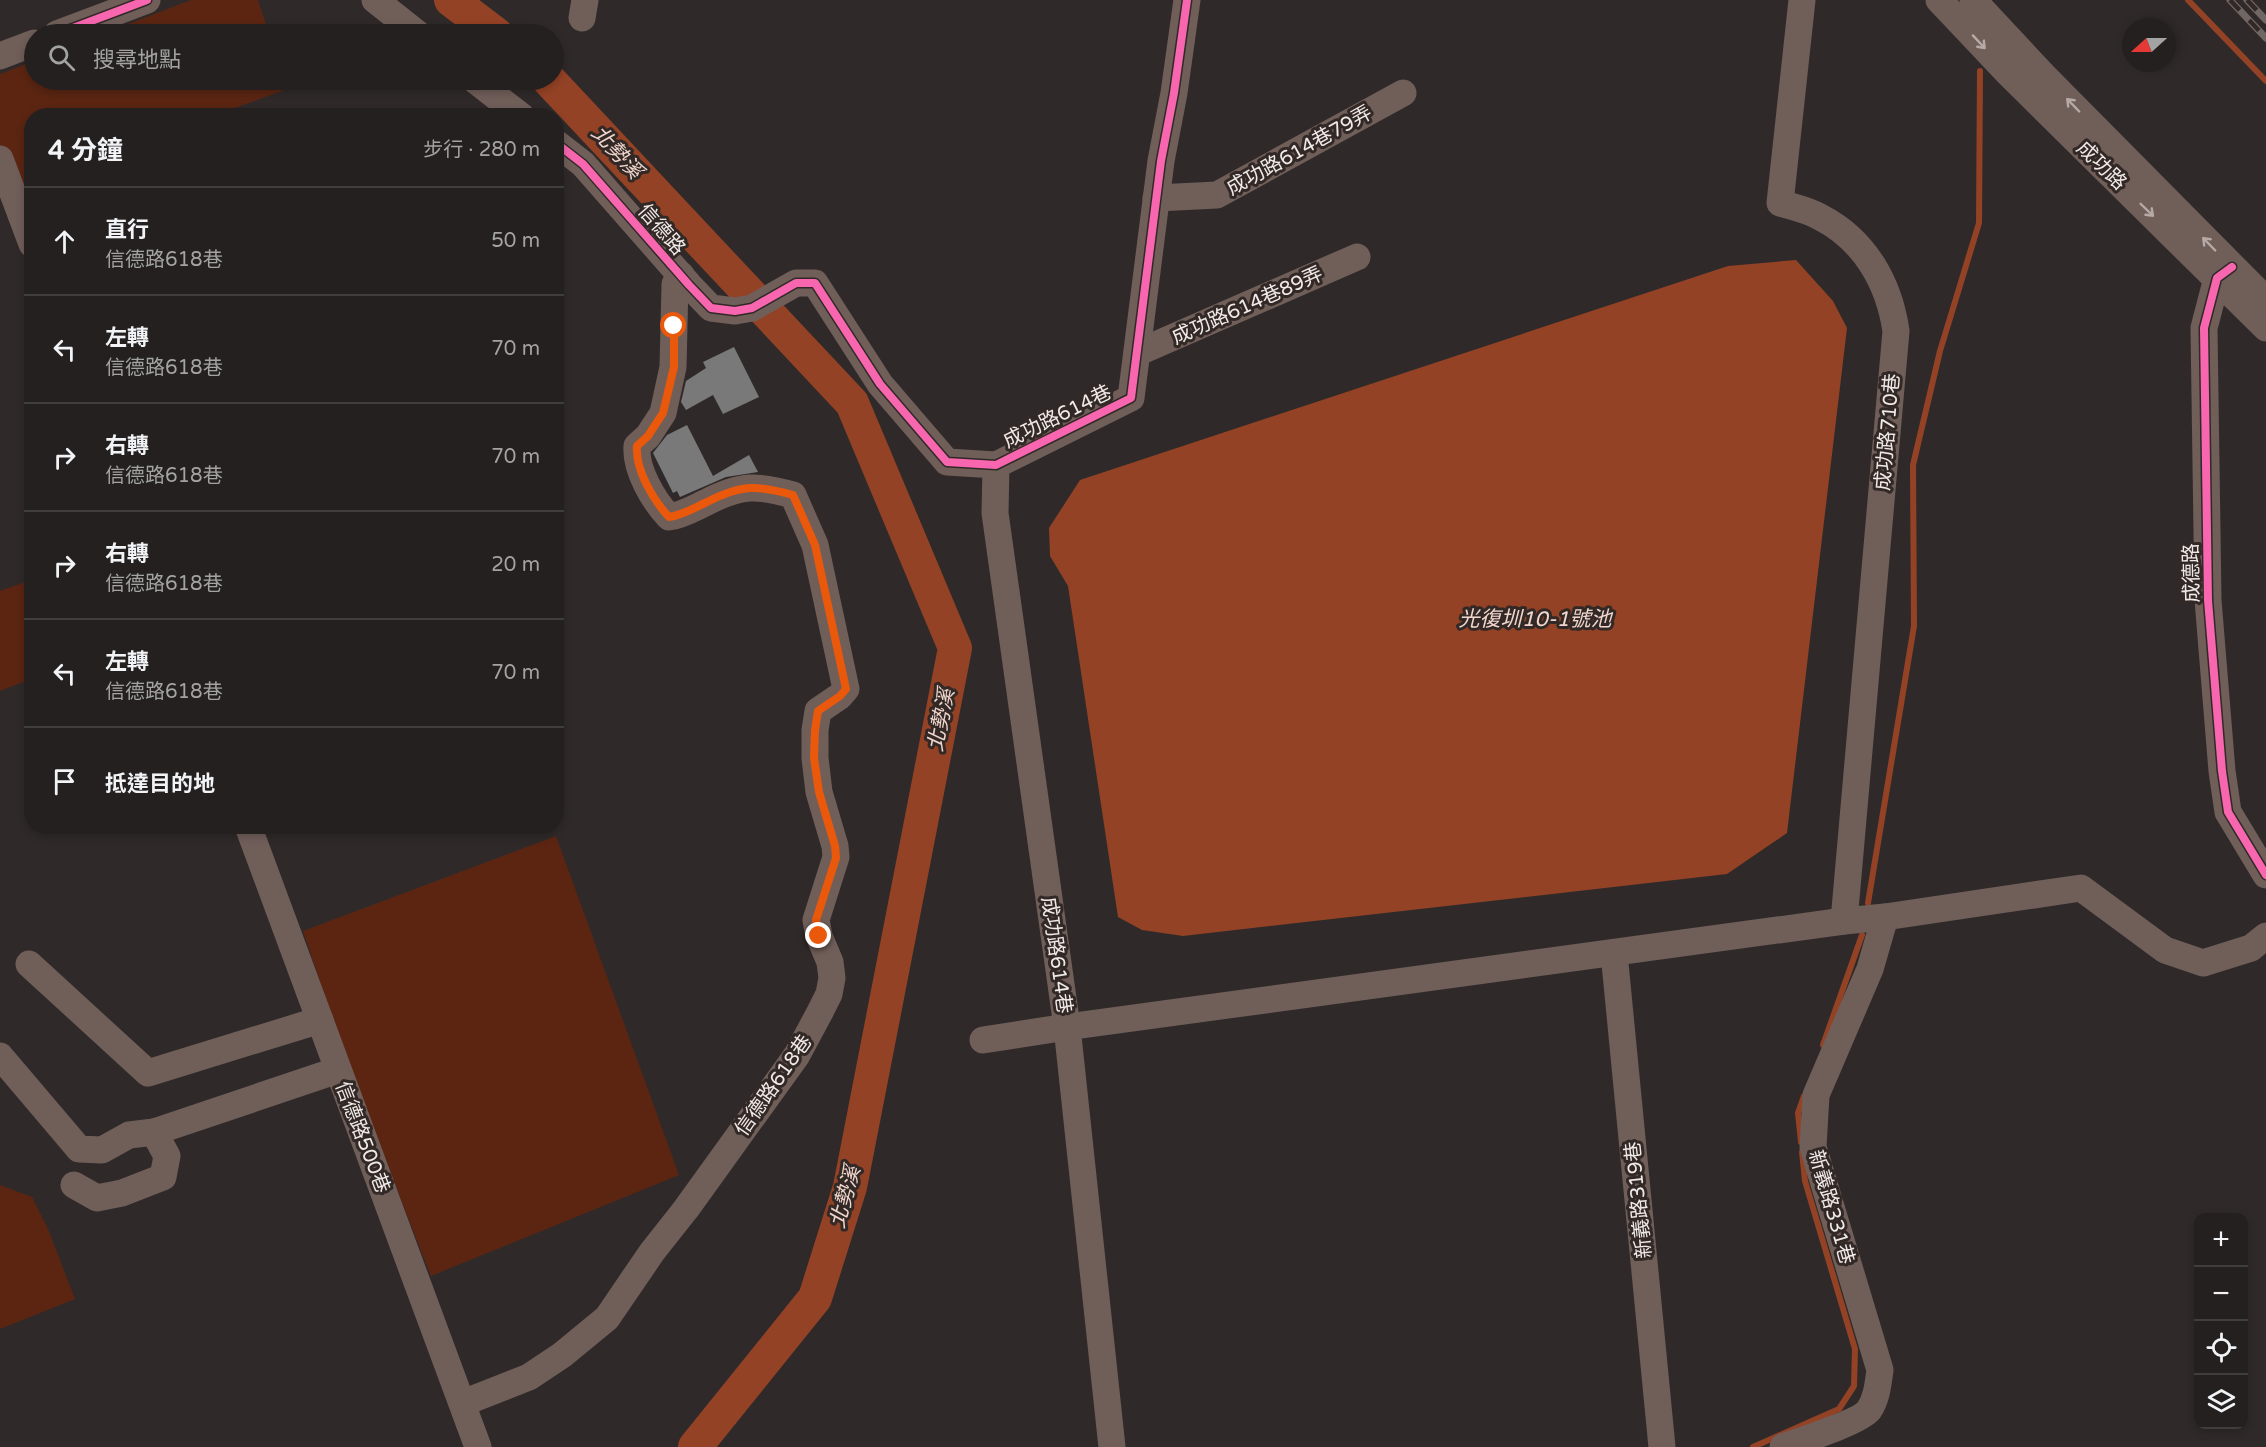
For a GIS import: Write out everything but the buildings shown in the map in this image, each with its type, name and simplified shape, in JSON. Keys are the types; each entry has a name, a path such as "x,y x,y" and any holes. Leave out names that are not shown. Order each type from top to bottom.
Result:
{"street":[{"path":"83,24 147,0"},
{"path":"375,0 405,24"},
{"name":"成功路710巷","path":"1802,0 1780,203 1819,216 1867,256 1882,278 1893,312 1896,332 1844,921"},
{"name":"成功路","path":"1939,0 2008,73 2225,272 2266,300"},
{"name":"成功路","path":"1973,0 2225,272 2266,328"},
{"name":"成功路614巷","path":"796,283 815,283 880,384 947,462 996,465 1131,398 1156,198 1174,93 1195,1"},
{"path":"0,56 24,47"},
{"path":"488,90 511,108"},
{"name":"成功路614巷79弄","path":"1156,198 1216,195 1403,93"},
{"name":"信德路","path":"564,149 583,164 711,308 735,312 752,308 796,283"},
{"path":"0,159 24,223"},
{"name":"成功路614巷89弄","path":"1137,353 1357,257"},
{"name":"成德路","path":"2225,272 2204,328 2208,600 2222,771 2228,812 2266,875"},
{"name":"信德路618巷","path":"463,1403 529,1377 562,1355 607,1318 652,1252 686,1209 797,1055 829,994 832,978 830,962 819,936 816,920 836,858 835,846 819,792 814,758 815,730 818,711 846,689 815,545 793,495 763,487 739,489 720,495 680,516 669,517 659,506 636,457 637,446 648,436 663,413 674,367 675,284 681,275"},
{"name":"成功路614巷","path":"996,465 995,513 1067,1027 1112,1447"},
{"name":"信德路500巷","path":"251,834 478,1447"},
{"path":"983,1040 1885,917 2081,888 2165,950 2203,963 2251,948 2266,936"},
{"name":"新義路331巷","path":"1783,1447 1849,1422 1868,1412 1876,1395 1880,1370 1813,1148 1816,1095 1870,969 1885,917"},
{"name":"新義路319巷","path":"1614,953 1662,1447"},
{"path":"29,964 148,1074 320,1020"},
{"path":"0,1056 79,1149 102,1150 129,1135 154,1132 338,1070"},
{"path":"74,1185 97,1198 122,1193 164,1177 167,1155 154,1132"}],"shaded area":[{"path":"191,0 258,0 266,24 128,24"},
{"path":"24,65 24,90 285,90 235,108 24,108 24,185 9,190 0,164 0,74"},
{"path":"24,582 24,682 0,691 0,591"},
{"path":"556,836 679,1175 431,1276 347,1062 303,931"},
{"path":"0,1185 32,1197 48,1229 75,1299 0,1329"}],"water":[{"name":"光復圳10-1號池","path":"1796,260 1833,301 1847,328 1787,833 1727,874 1183,936 1142,930 1118,917 1068,586 1050,556 1049,528 1080,480 1728,266"}],"waterway":[{"name":"北勢溪","path":"451,0 483,24"},
{"path":"2188,0 2266,81"},
{"path":"1868,903 1914,626 1913,465 1940,351 1979,223 1980,71"},
{"name":"北勢溪","path":"558,90 852,403 955,648 850,1187 815,1298 695,1447"},
{"path":"1823,1045 1862,935"},
{"path":"1801,1142 1798,1113 1804,1096"},
{"path":"1753,1447 1839,1409 1854,1386 1855,1349 1805,1181 1802,1152"}],"railway":[{"path":"2230,0 2266,38"},
{"path":"2247,0 2266,20"}],"cycle path":[{"path":"83,24 147,0"},
{"path":"564,149 583,164 711,308 735,311 752,308 796,283 815,283 880,384 947,462 996,465 1131,398 1161,161 1174,93 1187,0"},
{"path":"2232,267 2217,278 2204,328 2208,600 2222,771 2228,812 2266,875"}],"route":[{"path":"674,326 674,367 663,413 648,436 637,446 636,457 659,506 669,517 680,516 720,495 739,489 763,487 793,495 815,545 846,689 818,711 815,730 814,758 819,792 835,846 836,858 816,920 819,936"}]}
